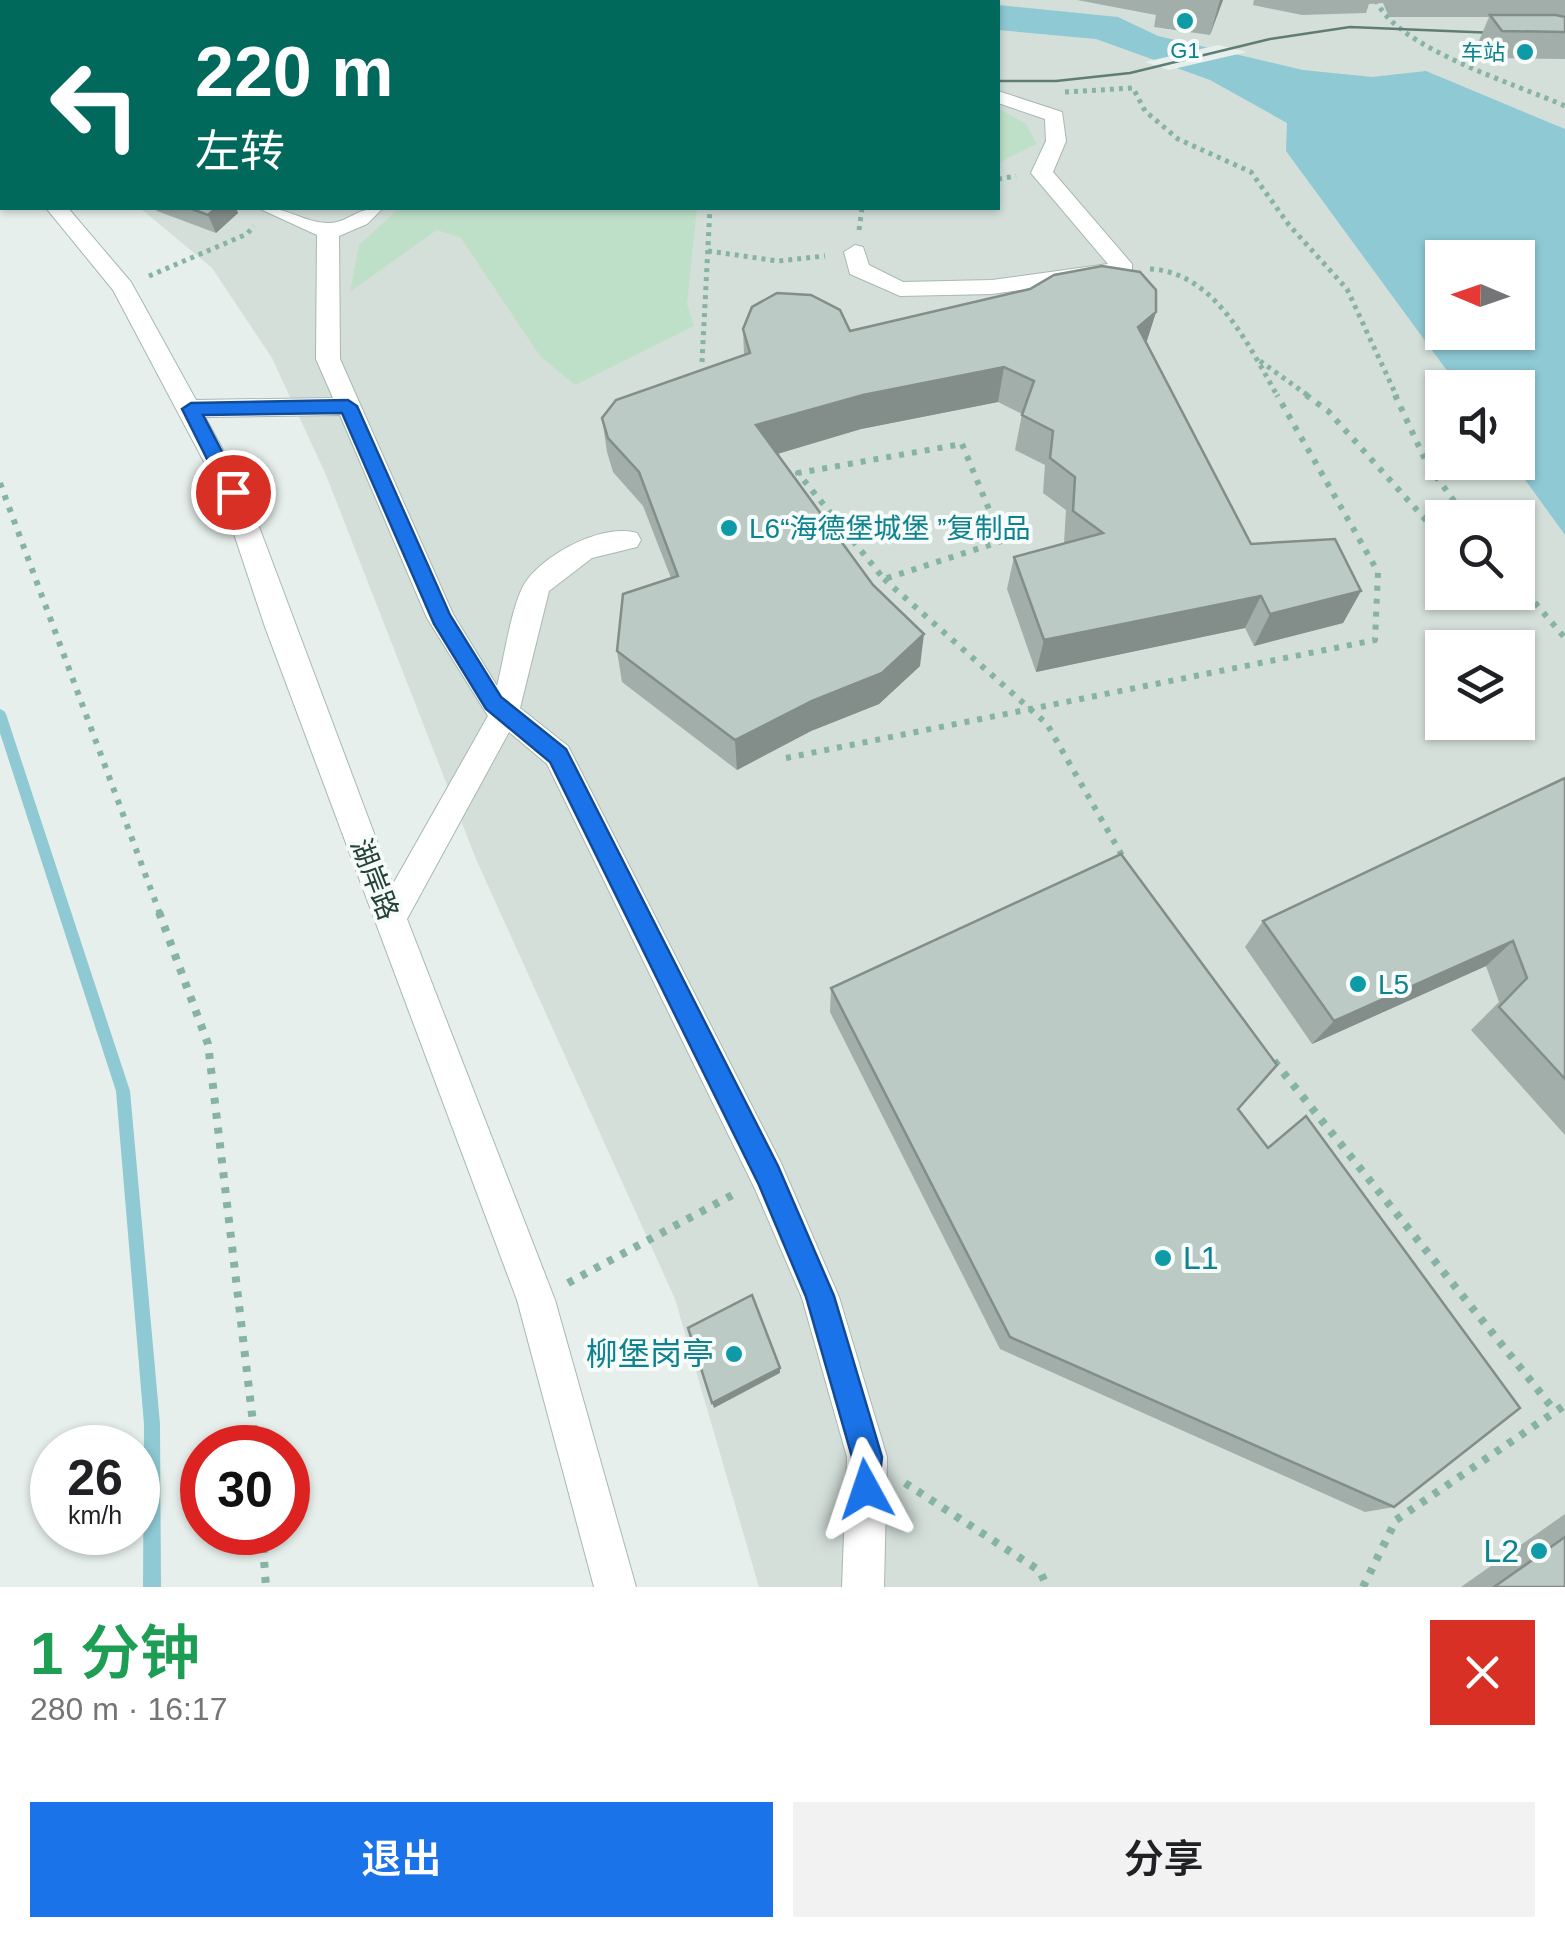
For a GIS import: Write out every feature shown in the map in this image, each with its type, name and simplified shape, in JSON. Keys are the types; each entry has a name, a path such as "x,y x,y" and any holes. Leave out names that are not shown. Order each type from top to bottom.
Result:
{"street":[{"path":"1002,97 1055,116 1056,141 1042,173 1124,268"},
{"name":"湖岸路","path":"59,210 123,287 233,492 390,920 536,1300 615,1587"},
{"path":"275,210 328,233 354,225 371,210"},
{"path":"328,233 328,359 441,618 494,703 558,755 768,1176 820,1296 867,1457 863,1587"},
{"path":"856,252 858,269 900,288 992,287 1124,268"},
{"path":"191,409 348,406"},
{"path":"390,920 505,712 537,586 584,550 628,540"}],"path":[{"path":"1376,0 1383,17 1408,37 1565,106"},
{"path":"1002,97 1133,88 1146,111 1178,139 1251,172 1288,226 1347,289 1428,466 1454,500"},
{"path":"123,287 247,234 268,210"},
{"path":"702,362 710,210"},
{"path":"708,251 778,261 856,252"},
{"path":"786,758 1375,640 1378,572 1254,357 1208,291 1174,270 1124,268"},
{"path":"1254,357 1328,411 1425,519"},
{"path":"884,579 1002,540 962,444 798,473 884,579 1047,724 1133,876"},
{"path":"0,483 208,1044 254,1425"},
{"path":"1535,604 1565,638"},
{"path":"1262,1046 1555,1411"},
{"path":"536,1300 768,1176"},
{"path":"1364,1587 1396,1520 1565,1404"},
{"path":"867,1457 1040,1571 1048,1587"},
{"path":"264,1555 266,1587"}],"shaded area":[{"path":"1000,0 1565,0 1565,1587 759,1587 675,1299 476,859 326,475 272,358 212,268 142,210 1000,210"}],"green space":[{"path":"1000,109 1026,124 1037,144 1000,162"},
{"path":"397,210 697,210 687,304 694,326 575,385 540,356 461,238 437,230 350,292 359,245"}],"water":[{"path":"1000,5 1118,17 1158,36 1303,70 1372,77 1426,71 1565,129 1565,535 1525,480 1535,480 1535,370 1447,370 1432,350 1535,350 1535,240 1425,240 1425,341 1286,151 1287,123 1210,80 1096,39 1000,30"}],"pier":[{"path":"1218,45 1247,52 1169,70 1145,62"}],"building":[{"path":"1490,15 1565,17 1565,32 1502,31"},
{"name":"L6“海德堡城堡 ”复制品","path":"1102,266 1140,272 1156,290 1156,312 1138,327 1251,544 1335,539 1361,591 1270,614 1261,596 1044,640 1014,557 1103,533 1073,511 1075,477 1050,458 1053,431 1022,415 1034,381 1004,367 863,395 756,425 873,585 924,634 882,673 812,701 735,740 617,651 623,594 678,576 639,472 608,438 602,418 616,400 750,353 743,329 752,307 777,293 811,295 840,310 850,331 1030,289 1054,275"},
{"name":"L5","path":"1565,778 1565,1079 1499,1007 1527,978 1513,941 1334,1021 1263,921"},
{"name":"L1","path":"1121,854 1277,1065 1238,1109 1268,1148 1306,1116 1520,1408 1394,1507 1010,1337 831,988"},
{"name":"柳堡岗亭","path":"752,1295 780,1368 712,1403 688,1328"},
{"path":"1565,1537 1565,1587 1494,1587"}],"waterway":[{"path":"0,714 123,1091 152,1424 152,1587"}],"tram line":[{"path":"1000,81 1056,81 1130,73 1270,39 1350,27 1565,36"}],"place":[{"name":"G1","path":"1185,21"},
{"name":"车站","path":"1525,52"},
{"name":"L6“海德堡城堡 ”复制品","path":"729,528"},
{"name":"L5","path":"1358,984"},
{"name":"L1","path":"1163,1258"},
{"name":"柳堡岗亭","path":"734,1354"},
{"name":"L2","path":"1539,1551"}],"route":[{"path":"233,492 191,409 348,406 441,618 494,703 558,755 768,1176 820,1296 867,1457 866,1489"}]}
